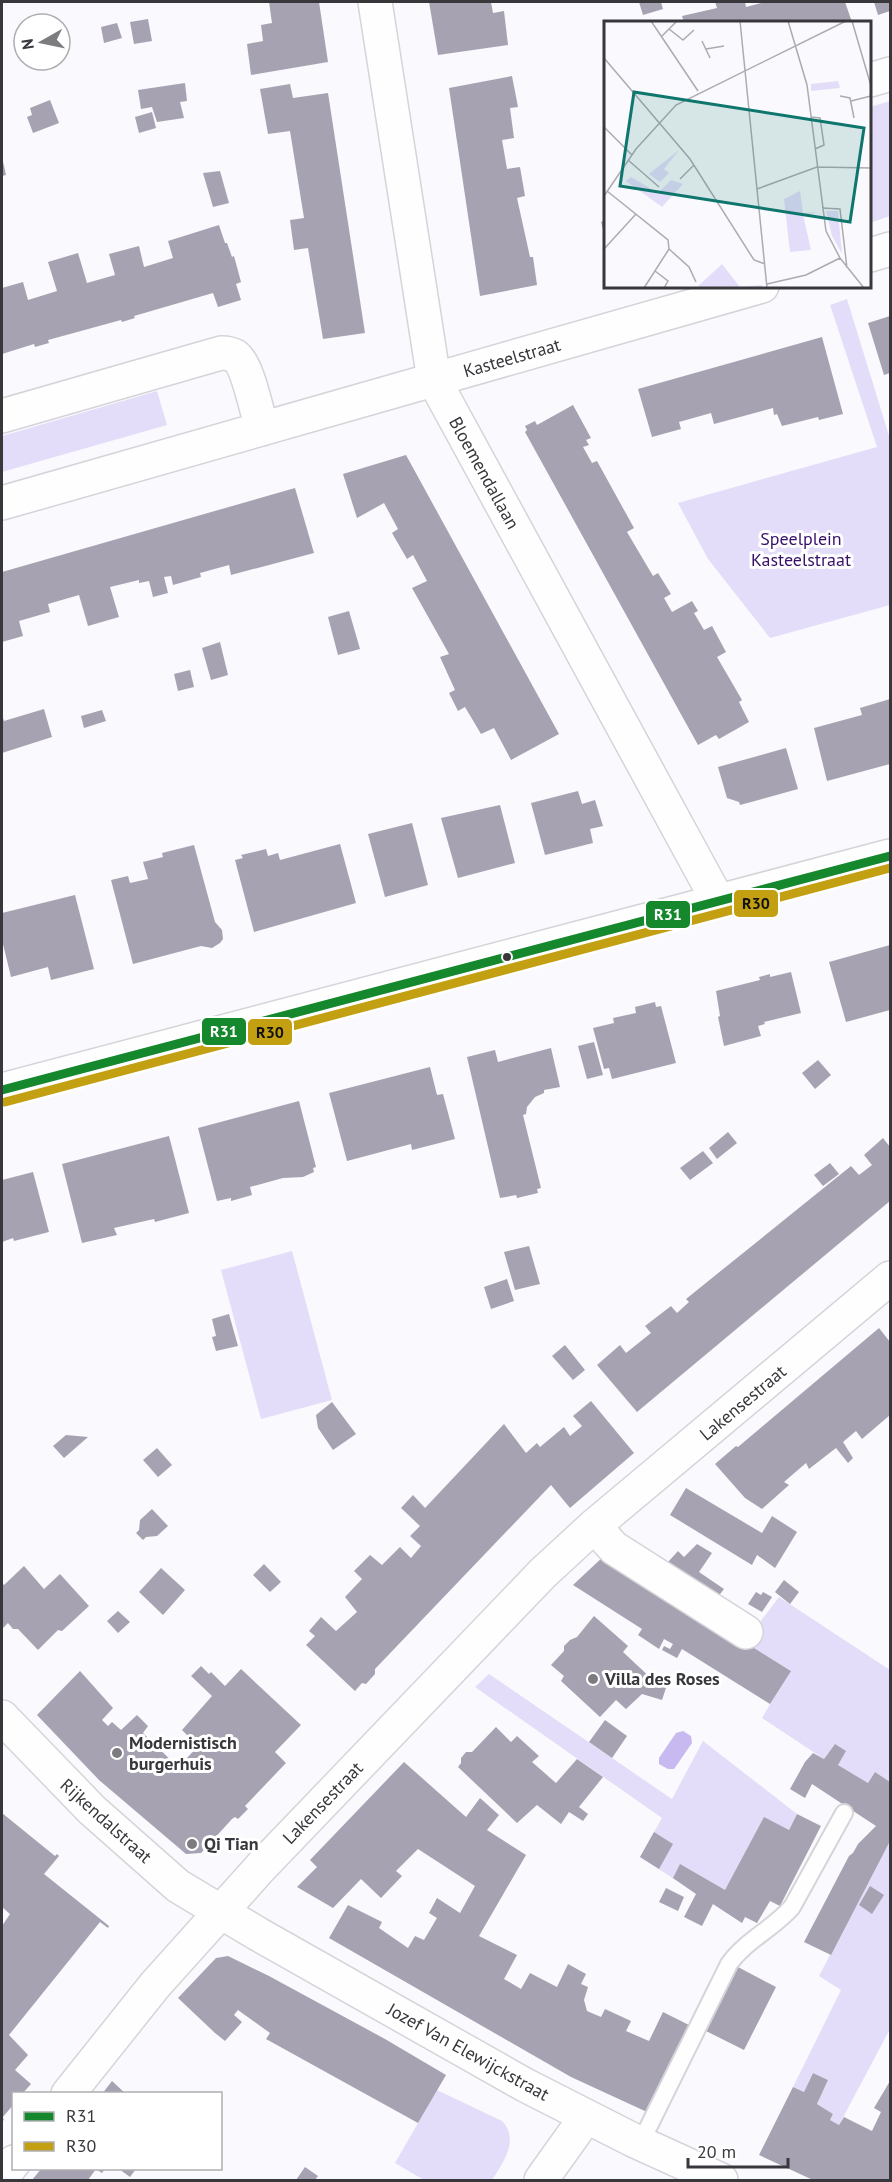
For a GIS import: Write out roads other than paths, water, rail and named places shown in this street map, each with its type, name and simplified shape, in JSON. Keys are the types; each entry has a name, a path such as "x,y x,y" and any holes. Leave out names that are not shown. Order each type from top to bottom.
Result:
{"street":[{"name":"Bloemendallaan","path":"375,2 434,380 718,901"},
{"path":"871,80 891,74"},
{"path":"871,255 891,249"},
{"name":"Kasteelstraat","path":"2,503 755,288"},
{"path":"2,416 220,352 235,356 243,367 262,429"},
{"path":"2,1090 891,856"},
{"name":"Lakensestraat","path":"70,2092 155,1985 260,1868 543,1572 594,1526 891,1278"},
{"path":"594,1526 614,1548 746,1632"},
{"name":"Rijkendalstraat","path":"2,1717 42,1761 101,1818 178,1886 221,1913"},
{"name":"Jozef Van Elewijckstraat","path":"221,1913 525,2085 640,2144 721,2181"},
{"path":"541,2181 586,2117"},
{"path":"2,2176 12,2164"}],"lane":[{"path":"640,2144 729,1964 792,1907 844,1813"}],"place":[{"name":"Villa des Roses","path":"593,1679"},
{"name":"Modernistisch burgerhuis","path":"117,1753"},
{"name":"Qi Tian","path":"192,1844"}],"park label":[{"name":"Speelplein Kasteelstraat","path":"801,549"}]}
